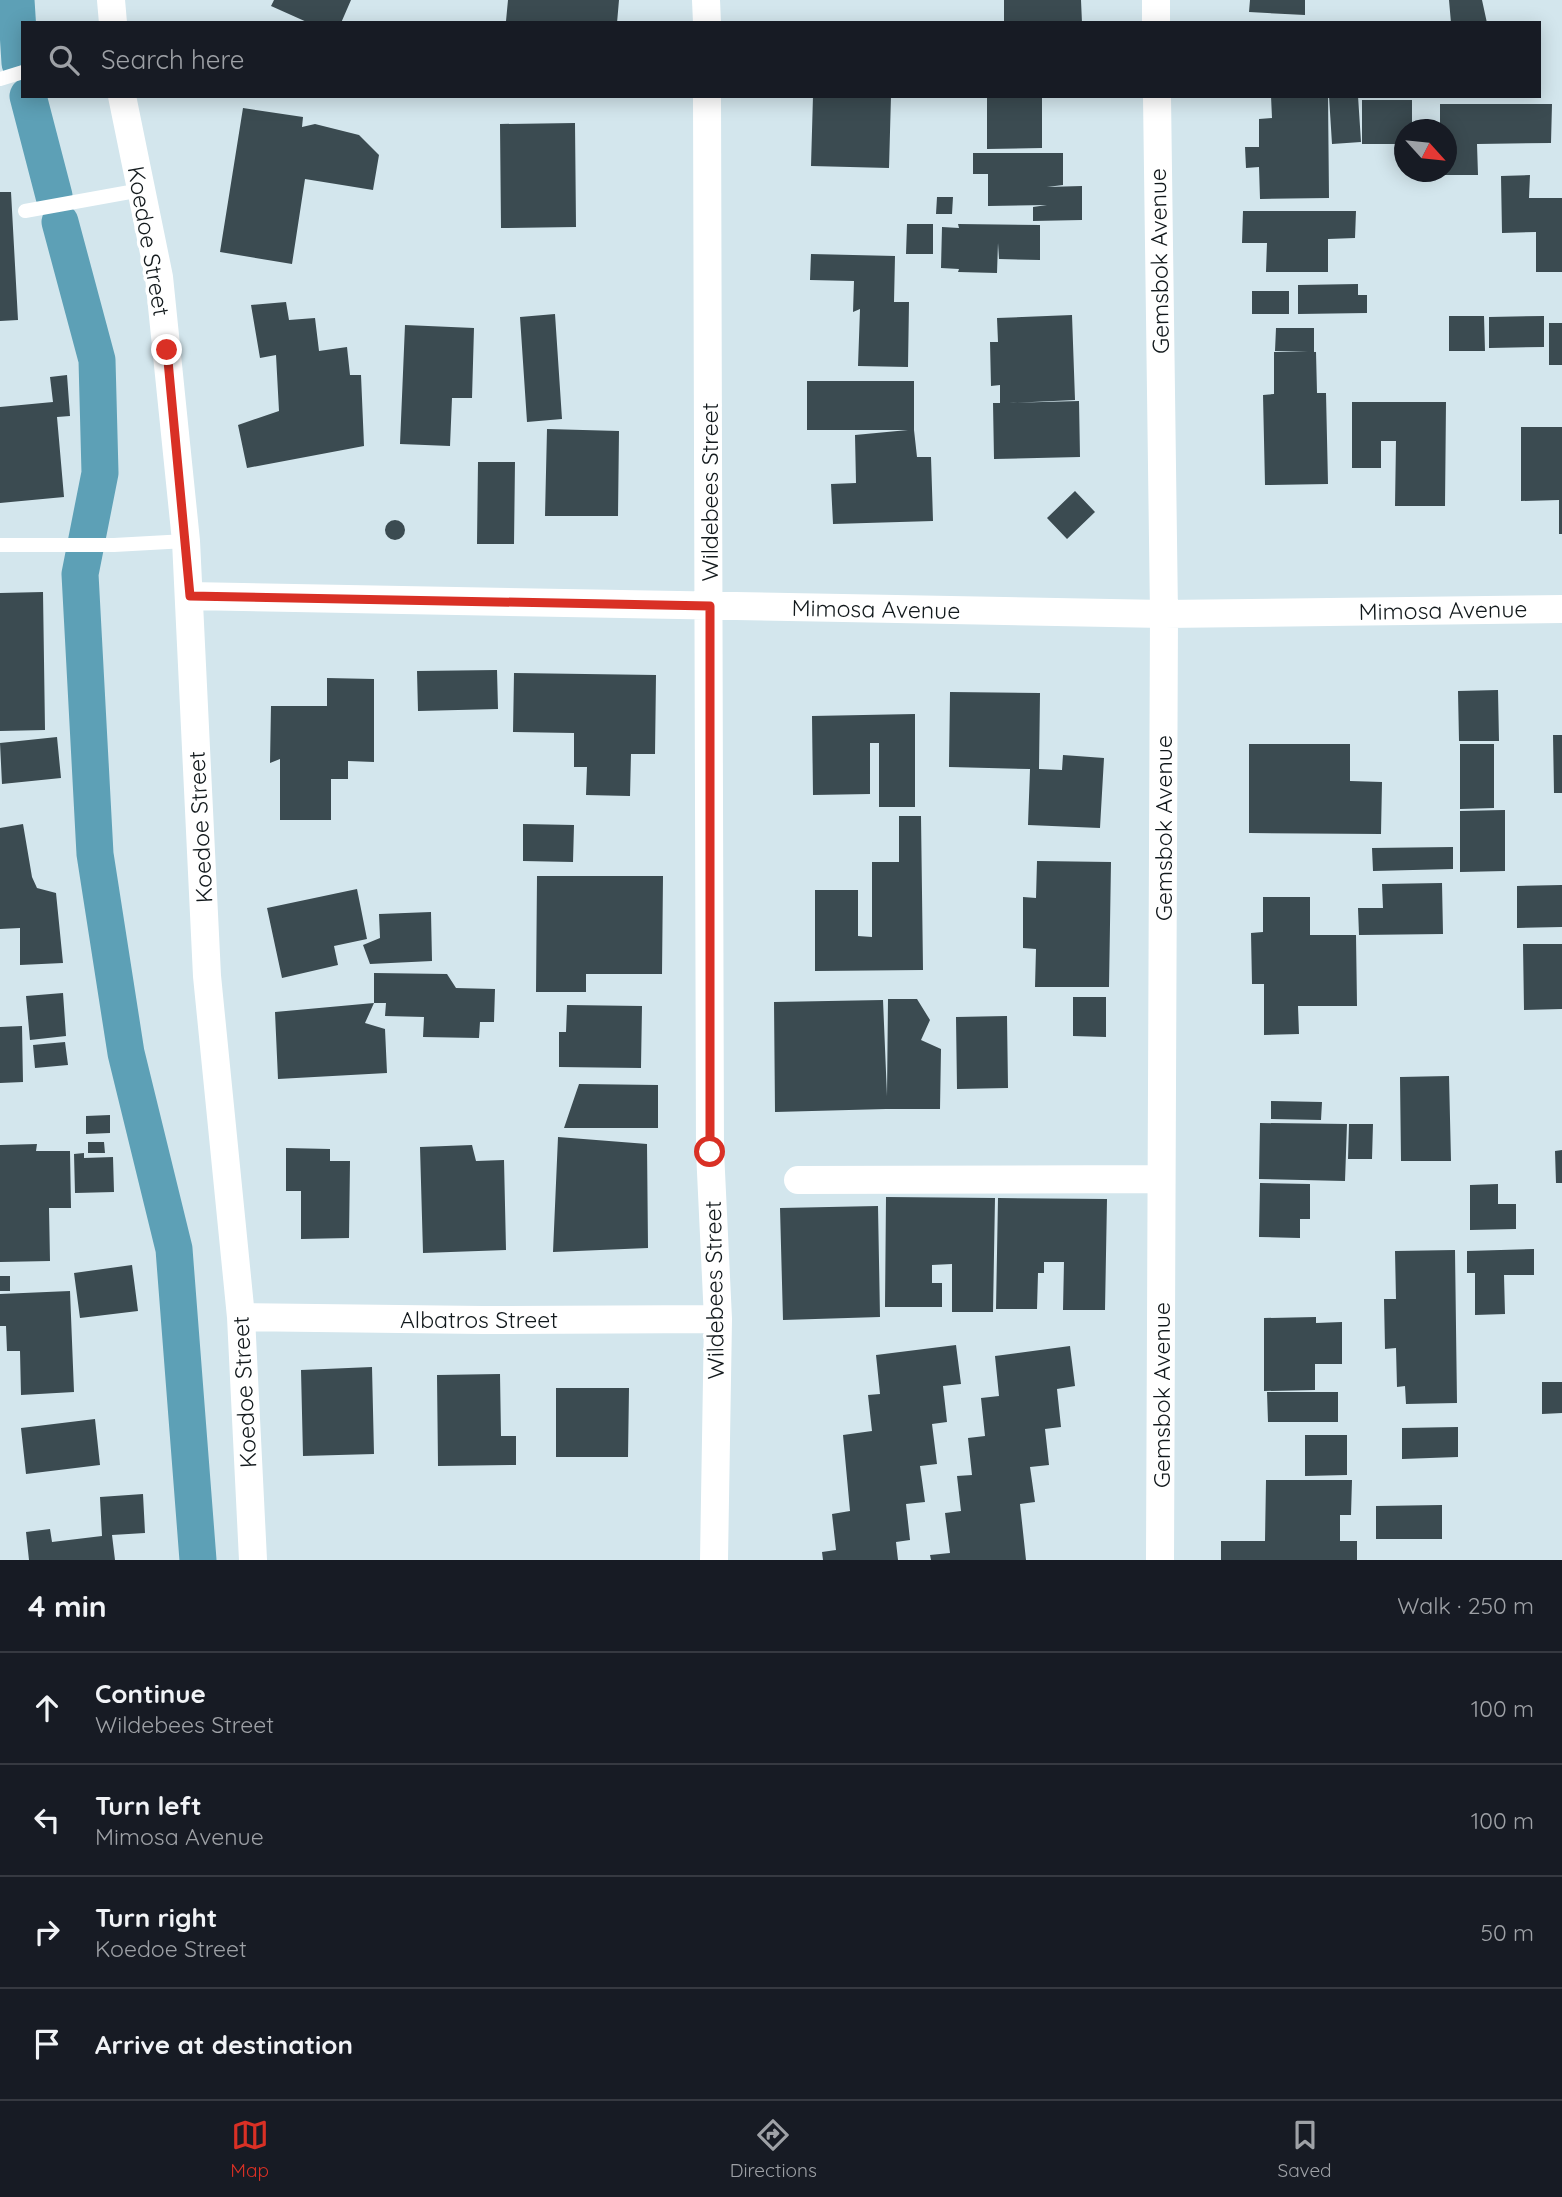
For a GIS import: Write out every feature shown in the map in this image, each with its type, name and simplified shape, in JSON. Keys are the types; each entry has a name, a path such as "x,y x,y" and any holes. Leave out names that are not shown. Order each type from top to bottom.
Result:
{"street":[{"path":"111,0 113,21"},
{"path":"706,0 707,21"},
{"path":"1156,0 1156,21"},
{"name":"Koedoe Street","path":"122,98 159,277 186,541 206,976 241,1317 253,1560"},
{"name":"Wildebees Street","path":"707,98 710,1152 718,1319 714,1560"},
{"name":"Gemsbok Avenue","path":"1157,98 1164,614 1160,1560"},
{"name":"Mimosa Avenue","path":"190,596 1164,614 1562,609"},
{"path":"798,1180 1161,1179"},
{"name":"Albatros Street","path":"241,1317 718,1319"}],"lane":[{"path":"0,79 21,73"},
{"path":"25,211 141,190"},
{"path":"0,545 114,545 186,541"}],"building":[{"path":"274,0 351,0 342,21 305,21 271,6"},
{"path":"508,0 619,0 617,21 506,21"},
{"path":"1004,0 1081,0 1082,21 1004,21"},
{"path":"1250,0 1305,0 1305,15 1249,12"},
{"path":"1449,0 1482,0 1487,21 1451,21"},
{"path":"813,98 891,98 889,168 811,166"},
{"path":"987,98 1042,98 1042,148 987,149"},
{"path":"1271,98 1328,98 1329,198 1260,199 1259,167 1246,168 1245,147 1259,147 1259,119 1272,118"},
{"path":"1329,98 1358,98 1361,142 1332,144"},
{"path":"1362,100 1412,100 1412,119 1394,119 1394,144 1362,144"},
{"path":"1440,104 1552,104 1551,143 1477,144 1478,175 1457,175 1457,119 1440,119"},
{"path":"243,108 303,117 302,127 315,124 359,135 379,155 373,190 305,179 292,264 220,252"},
{"path":"575,123 576,227 501,228 500,124"},
{"path":"973,153 1063,153 1063,185 1047,187 1082,186 1082,220 1033,221 1033,207 1047,205 988,206 988,174 973,174"},
{"path":"1530,175 1529,198 1562,198 1562,272 1536,272 1536,232 1502,233 1501,176"},
{"path":"0,192 11,192 18,320 0,321"},
{"path":"937,197 953,197 952,214 936,214"},
{"path":"1243,211 1356,211 1355,238 1328,239 1328,272 1266,272 1267,243 1242,243"},
{"path":"907,224 933,224 933,254 906,254"},
{"path":"958,224 1040,225 1040,260 999,259 998,243 997,273 958,272 959,269 941,268 942,227 959,228"},
{"path":"811,254 895,256 894,302 909,302 908,367 858,366 860,309 853,312 854,281 810,280"},
{"path":"1358,284 1358,295 1367,295 1367,313 1298,314 1298,285"},
{"path":"1252,291 1289,291 1289,314 1252,314"},
{"path":"286,302 289,320 315,318 319,351 347,347 350,375 361,375 364,446 247,468 238,425 279,411 276,355 260,358 251,305"},
{"path":"555,314 562,419 527,422 520,317"},
{"path":"1072,315 1075,400 1009,403 1079,401 1080,457 994,459 993,403 1000,403 1000,385 991,386 990,342 998,342 997,318"},
{"path":"1449,316 1484,316 1485,351 1449,351"},
{"path":"1544,316 1544,347 1489,348 1489,317"},
{"path":"1549,323 1562,323 1562,365 1549,365"},
{"path":"405,325 474,328 472,398 452,398 450,446 400,444"},
{"path":"1276,328 1314,328 1317,393 1326,393 1328,484 1265,485 1263,395 1274,394 1274,352 1308,352 1275,351"},
{"path":"67,375 70,416 57,417 64,497 0,503 0,407 53,402 50,377"},
{"path":"807,381 914,381 917,457 931,457 933,521 833,524 831,484 856,483 855,435 908,430 807,430"},
{"path":"1352,402 1446,402 1445,506 1395,506 1396,441 1381,441 1381,468 1352,468"},
{"path":"1521,427 1562,427 1562,534 1559,534 1559,500 1521,501"},
{"path":"547,429 619,431 618,516 545,516"},
{"path":"478,462 515,462 514,544 477,544"},
{"path":"1075,491 1095,512 1067,539 1047,518"},
{"path":"395,520 402,523 405,530 402,537 395,540 388,537 385,530 388,523"},
{"path":"43,592 45,730 0,731 0,593"},
{"path":"497,670 498,709 418,711 417,671"},
{"path":"514,673 656,675 655,754 631,754 630,796 586,795 587,767 574,767 574,733 513,732"},
{"path":"327,678 374,679 374,762 348,761 348,779 331,779 331,820 280,820 280,759 270,763 271,706 327,706"},
{"path":"1498,690 1499,741 1459,741 1458,691"},
{"path":"950,692 1040,693 1039,769 1062,770 1063,755 1104,758 1100,828 1028,825 1030,769 949,767"},
{"path":"915,714 915,807 879,807 879,743 870,743 870,794 813,795 812,716"},
{"path":"1553,735 1562,735 1562,793 1554,793"},
{"path":"57,737 61,778 2,784 0,743"},
{"path":"1249,744 1350,744 1350,781 1382,782 1381,834 1249,833"},
{"path":"1460,744 1494,744 1494,808 1460,809"},
{"path":"1505,810 1505,871 1460,872 1460,811"},
{"path":"899,816 921,816 923,970 815,971 815,890 858,890 858,936 872,937 872,862 899,862"},
{"path":"23,824 32,877 37,888 56,893 63,963 20,965 20,928 0,929 0,828"},
{"path":"523,824 574,825 573,862 523,861"},
{"path":"1453,847 1453,869 1373,871 1372,848"},
{"path":"1037,861 1111,862 1109,987 1035,987 1036,949 1023,948 1023,897 1036,898"},
{"path":"537,876 663,876 662,974 586,974 586,992 536,992"},
{"path":"1442,883 1443,934 1359,935 1358,908 1383,908 1382,884"},
{"path":"1562,885 1562,927 1517,928 1517,886"},
{"path":"357,889 367,939 334,946 338,965 282,978 267,908"},
{"path":"1263,897 1310,897 1310,935 1356,935 1357,1006 1298,1006 1299,1034 1264,1035 1264,984 1252,984 1251,933 1263,932"},
{"path":"431,912 432,961 370,964 363,945 380,938 379,914"},
{"path":"1523,944 1562,944 1562,1009 1524,1010"},
{"path":"374,973 447,974 456,988 495,989 494,1022 480,1022 479,1038 423,1037 424,1017 385,1016 386,1003 374,1003"},
{"path":"63,993 66,1036 30,1040 26,996"},
{"path":"1073,997 1106,997 1106,1037 1073,1036"},
{"path":"888,999 917,999 930,1020 921,1040 941,1049 940,1109 775,1112 774,1002 883,1000 887,1096"},
{"path":"374,1003 365,1023 385,1029 387,1073 278,1079 275,1012"},
{"path":"567,1005 642,1006 641,1068 559,1067 559,1032 566,1032"},
{"path":"1007,1016 1008,1088 957,1089 956,1017"},
{"path":"22,1026 23,1082 0,1083 0,1027"},
{"path":"65,1042 68,1065 35,1068 33,1045"},
{"path":"1449,1076 1451,1161 1401,1161 1400,1077"},
{"path":"579,1084 658,1085 658,1128 564,1128"},
{"path":"1271,1101 1322,1102 1321,1120 1271,1119"},
{"path":"110,1115 110,1133 86,1134 86,1116"},
{"path":"1260,1123 1347,1124 1345,1181 1259,1179"},
{"path":"1349,1124 1373,1124 1372,1159 1348,1159"},
{"path":"558,1137 647,1144 648,1248 553,1252"},
{"path":"88,1142 104,1142 105,1153 88,1153"},
{"path":"37,1144 36,1151 70,1151 71,1208 49,1208 50,1261 0,1262 0,1145"},
{"path":"472,1145 476,1161 504,1160 506,1250 423,1253 420,1147"},
{"path":"286,1148 330,1149 330,1161 350,1161 349,1238 301,1239 301,1191 286,1191"},
{"path":"1562,1150 1562,1183 1556,1183 1555,1151"},
{"path":"84,1153 84,1158 113,1157 114,1192 75,1193 74,1154"},
{"path":"1260,1183 1310,1184 1310,1219 1300,1219 1300,1238 1259,1237"},
{"path":"1498,1184 1498,1204 1516,1204 1516,1229 1470,1230 1470,1185"},
{"path":"886,1197 995,1198 993,1312 952,1312 952,1264 932,1265 932,1283 942,1283 942,1307 885,1307"},
{"path":"998,1198 1107,1199 1105,1310 1063,1310 1064,1262 1044,1262 1044,1273 1038,1273 1037,1309 996,1309"},
{"path":"878,1206 880,1317 783,1320 780,1208"},
{"path":"1534,1249 1534,1275 1504,1275 1505,1314 1475,1315 1475,1273 1467,1273 1467,1251"},
{"path":"1455,1250 1457,1403 1406,1404 1405,1386 1397,1387 1396,1348 1385,1349 1384,1299 1396,1299 1395,1251"},
{"path":"132,1265 138,1311 80,1318 74,1273"},
{"path":"0,1276 10,1276 10,1291 0,1291"},
{"path":"70,1291 74,1392 21,1395 20,1351 7,1351 6,1326 0,1326 0,1294"},
{"path":"1316,1317 1316,1323 1342,1322 1342,1364 1315,1364 1315,1390 1264,1391 1264,1318"},
{"path":"956,1345 961,1384 943,1386 947,1422 932,1424 937,1464 920,1466 925,1502 906,1504 910,1540 896,1542 898,1560 823,1560 822,1552 836,1550 832,1514 850,1511 843,1435 872,1431 868,1395 880,1394 876,1355"},
{"path":"1070,1346 1075,1386 1057,1389 1061,1427 1045,1429 1049,1465 1030,1467 1035,1502 1020,1504 1026,1560 931,1560 930,1555 950,1553 945,1513 961,1511 957,1476 972,1475 968,1438 985,1436 981,1398 999,1396 995,1356"},
{"path":"372,1367 374,1454 303,1456 301,1370"},
{"path":"500,1374 501,1436 516,1436 516,1465 438,1466 437,1375"},
{"path":"1542,1382 1562,1382 1562,1413 1542,1414"},
{"path":"556,1388 629,1388 628,1457 556,1457"},
{"path":"1267,1392 1338,1392 1338,1422 1268,1422"},
{"path":"95,1419 100,1465 26,1474 21,1428"},
{"path":"1458,1427 1458,1457 1402,1459 1402,1428"},
{"path":"1305,1435 1347,1435 1347,1475 1305,1476"},
{"path":"1266,1480 1352,1480 1351,1515 1340,1515 1340,1541 1357,1541 1357,1560 1221,1560 1221,1541 1265,1541"},
{"path":"143,1494 145,1533 112,1535 115,1560 29,1560 26,1532 50,1529 52,1542 102,1536 100,1497"},
{"path":"1442,1505 1442,1539 1376,1539 1376,1506"}],"waterway":[{"path":"16,0 20,63"},
{"path":"29,98 54,196"},
{"path":"60,222 97,360 100,473 80,574 95,854 126,1053 174,1249 198,1560"}],"route":[{"path":"167,350 190,596 710,606 710,1152"}]}
